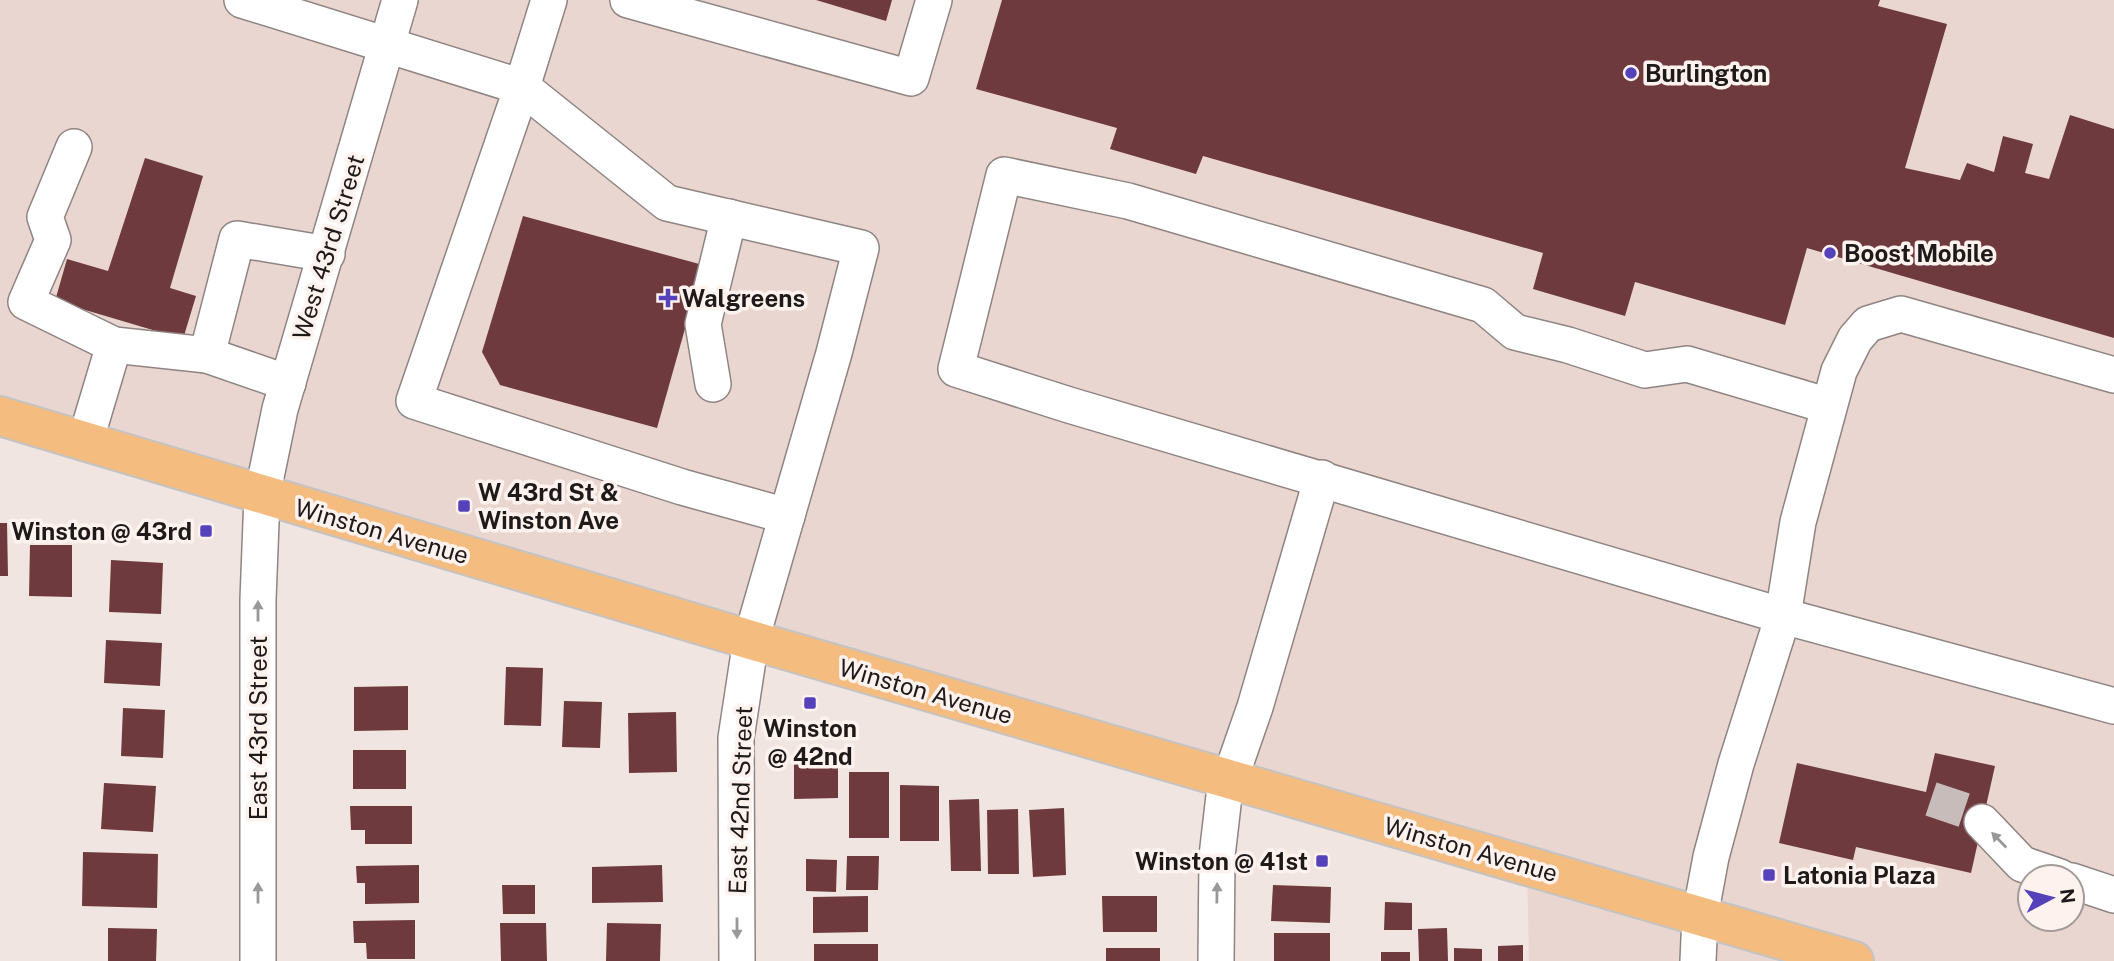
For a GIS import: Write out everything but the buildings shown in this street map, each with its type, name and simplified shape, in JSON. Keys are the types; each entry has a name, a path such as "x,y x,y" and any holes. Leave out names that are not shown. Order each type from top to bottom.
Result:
{"main road":[{"name":"Winston Avenue","path":"0,416 751,640 1700,916 1801,954 1854,961"}],"street":[{"path":"242,0 522,87 667,203 729,217 703,324 713,384"},
{"name":"West 43rd Street","path":"262,496 280,409 400,0"},
{"path":"549,0 522,87 414,401 682,487 787,516"},
{"path":"628,0 911,78 934,0"},
{"path":"74,147 45,217 54,240 26,302 114,345 208,355 288,383"},
{"path":"1829,405 1686,364 1645,370 1568,345 1515,332 1483,305 1128,201 1004,175 956,369 1069,405 1783,616 2114,706"},
{"name":"East 42nd Street","path":"729,217 861,248 834,353 751,640 736,738 737,961"},
{"path":"208,355 237,239 327,254"},
{"path":"1698,961 1700,916 1710,857 1783,616 1798,522 1829,405 1839,371 1855,339 1868,324 1901,314 2114,375"},
{"path":"85,442 114,345"},
{"path":"1216,961 1217,856 1224,796 1255,707 1322,478"},
{"name":"East 43rd Street","path":"258,961 258,600 262,496"},
{"path":"1982,822 2021,863"},
{"path":"2086,886 2114,895"}],"shaded area":[{"name":"Latonia Plaza","path":"0,0 2114,0 2114,961 1529,961 1527,866 0,416"}],"tunnel":[{"path":"1931,799 1967,811 1982,822"}],"place":[{"name":"Burlington","path":"1631,73"},
{"name":"Boost Mobile","path":"1830,253"},
{"name":"Walgreens","path":"668,298"},
{"name":"W 43rd St & Winston Ave","path":"464,506"},
{"name":"Winston @ 43rd","path":"206,531"},
{"name":"Winston @ 42nd","path":"810,703"},
{"name":"Winston @ 41st","path":"1322,861"},
{"name":"Latonia Plaza","path":"1769,875"}]}
